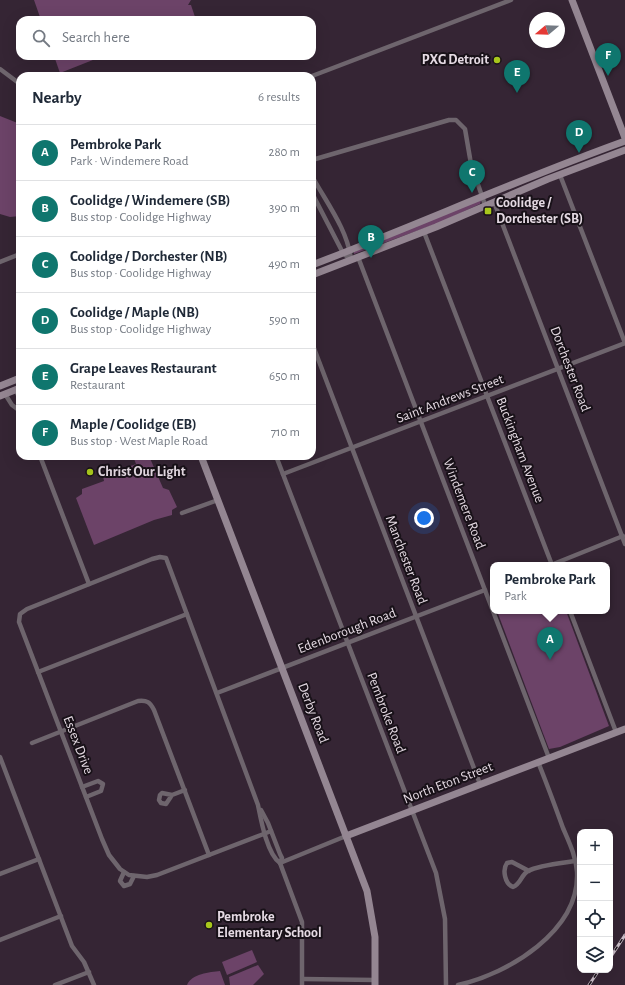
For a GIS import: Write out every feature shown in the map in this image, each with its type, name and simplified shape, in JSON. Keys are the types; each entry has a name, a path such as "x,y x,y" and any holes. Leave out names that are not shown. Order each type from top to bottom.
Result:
{"street":[{"path":"316,74 511,0"},
{"path":"572,0 625,138"},
{"path":"0,69 16,81"},
{"path":"316,159 449,120 459,122 465,129 470,161 485,205"},
{"path":"316,264 420,223 482,196 625,141"},
{"path":"316,274 424,232 485,205 625,150"},
{"path":"566,163 569,171"},
{"path":"560,175 625,343"},
{"path":"316,183 342,230 347,252"},
{"path":"316,200 347,252"},
{"name":"Dorchester Road","path":"494,202 624,536 625,544"},
{"name":"Buckingham Avenue","path":"424,232 551,562"},
{"name":"Windemere Road","path":"347,252 355,259 421,422 490,603"},
{"path":"0,262 16,256"},
{"name":"Saint Andrews Street","path":"283,474 625,343"},
{"name":"Manchester Road","path":"316,354 480,784"},
{"path":"0,386 16,380"},
{"path":"16,390 2,395 16,408"},
{"path":"42,460 89,584 152,559 160,557 166,558 258,805 265,833 276,860 280,863 302,922 302,985"},
{"name":"Derby Road","path":"203,460 363,879 371,908 375,937 375,982"},
{"name":"Pembroke Road","path":"278,460 436,873 442,895 446,933 446,985"},
{"path":"182,513 218,500"},
{"path":"559,562 624,536"},
{"name":"Essex Drive","path":"89,584 27,609 19,616 19,622 109,855 124,872 132,875"},
{"name":"Edenborough Road","path":"217,693 485,590"},
{"path":"38,672 187,614"},
{"name":"Windemere Road","path":"494,614 549,758"},
{"path":"571,614 616,732"},
{"path":"32,743 145,700 151,704 154,710 209,855"},
{"name":"North Eton Street","path":"280,863 412,810 625,729"},
{"path":"0,757 72,946 81,957 94,985"},
{"path":"458,985 480,980 525,957 544,940 562,919 571,905 577,882 575,861 538,762"},
{"path":"82,787 98,780 104,784 101,791 86,797"},
{"path":"172,795 185,790"},
{"path":"258,805 272,831 282,858 280,863"},
{"path":"124,872 120,881 124,886 130,884 132,875 154,876 272,831"},
{"path":"0,874 39,859"},
{"path":"529,871 512,862 507,863 504,868 507,881 513,887 518,884 522,876 529,871 575,861"},
{"path":"0,940 61,916"},
{"path":"55,985 89,972"},
{"path":"303,979 375,982"}],"shaded area":[{"path":"34,0 191,0 188,5 191,5 195,16 40,16"},
{"path":"55,60 93,60 63,72 60,72"},
{"path":"0,116 16,122 16,216 10,217 0,214"},
{"path":"479,200 481,201 480,204 441,222 354,254 354,252"},
{"path":"134,460 151,460 163,488 169,490 177,507 172,510 172,515 154,520 94,545 76,498 82,494 82,489 104,481 103,476 136,464"},
{"path":"498,614 567,614 609,726 560,747 549,749"},
{"path":"252,950 257,962 227,975 222,962"},
{"path":"258,965 264,974 253,985 230,985 229,977"},
{"path":"220,971 225,985 187,985 192,978 206,973"}],"railway":[{"path":"613,953 625,935"},
{"path":"589,985 597,973"}],"place":[{"name":"PXG Detroit","path":"497,60"},
{"name":"Maple / Coolidge (EB)","path":"608,76"},
{"name":"Grape Leaves Restaurant","path":"517,93"},
{"name":"Coolidge / Maple (NB)","path":"579,153"},
{"name":"Coolidge / Dorchester (NB)","path":"472,193"},
{"name":"Coolidge / Dorchester (SB)","path":"488,211"},
{"name":"Coolidge / Windemere (SB)","path":"371,258"},
{"name":"Christ Our Light","path":"90,472"},
{"name":"Pembroke Park","path":"550,660"},
{"name":"Pembroke Elementary School","path":"209,925"}]}
